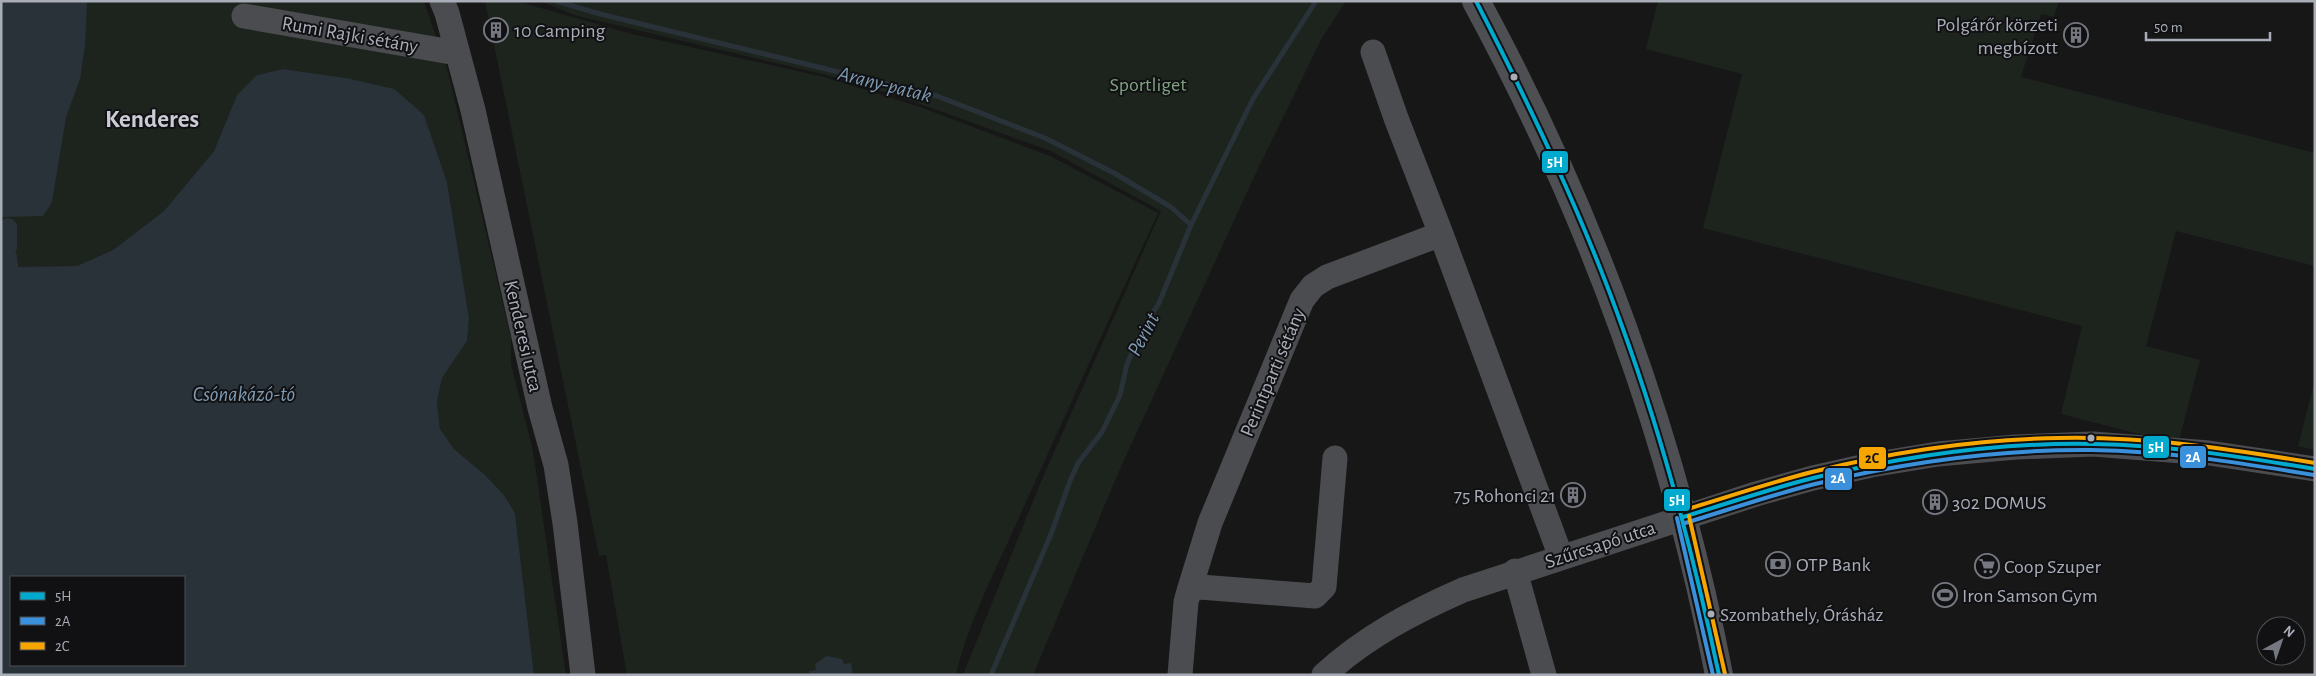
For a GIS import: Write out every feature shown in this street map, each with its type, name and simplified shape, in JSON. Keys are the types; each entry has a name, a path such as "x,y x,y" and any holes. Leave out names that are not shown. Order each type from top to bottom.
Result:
{"main road":[{"path":"1476,1 1534,111 1570,192 1639,376 1683,517 1719,675"}],"street":[{"name":"Kenderesi utca","path":"442,1 473,110 540,408 556,464 583,675"},
{"name":"Rumi Rajki sétány","path":"244,16 457,53"},
{"path":"1373,52 1396,118 1561,556"},
{"name":"Perintparti sétány","path":"1190,591 1210,523 1302,300 1313,286 1328,276 1441,234"},
{"name":"Szűrcsapó utca","path":"1324,675 1348,654 1384,629 1418,610 1463,590 1561,556 1813,478 1929,456 1998,448 2093,444 2209,453 2315,469"},
{"path":"1180,675 1186,602 1190,591 1200,586 1315,596 1324,587 1335,458"},
{"path":"1516,571 1544,675"}],"green space":[{"path":"1,1 424,1 448,72 511,338 511,364 533,451 566,675 534,675 515,513 504,495 485,475 454,449 440,430 437,402 442,378 467,341 469,318 447,182 424,115 346,78 283,69 257,75 237,95 214,151 164,211 113,250 77,266 1,267"},
{"path":"485,1 516,1 632,34 824,77 920,107 1050,156 1158,213 985,593 968,634 956,675 627,675 606,555 599,556"},
{"name":"Sportliget","path":"540,1 1346,1 1322,38 1254,177 1120,469 1033,675 963,675 1040,484 1161,211 1051,151 898,96 830,76 574,15"},
{"path":"1658,1 2059,1 2054,17 2041,14 2021,77 2315,153 2315,266 2176,231 2146,346 2200,360 2178,444 2061,414 2082,326 1703,228 1742,74 1646,49"},
{"path":"2315,380 2315,450 2298,446"}],"water":[{"path":"1,1 87,1 85,45 80,79 66,117 52,202 43,216 1,217"},
{"name":"Csónakázó-tó","path":"283,69 346,78 394,89 424,115 447,182 469,318 467,341 442,378 437,402 440,429 454,449 485,475 504,495 515,513 534,675 1,675 1,267 77,266 113,250 164,211 214,151 237,95 257,75"},
{"path":"827,656 842,659 844,664 851,663 853,675 810,675 809,671 816,670 815,664"}],"waterway":[{"name":"Arany-patak","path":"556,1 600,14 937,96 1045,138 1114,173 1171,207 1191,225"},
{"name":"Perint","path":"991,675 1051,534 1070,481 1078,463 1102,432 1120,395 1127,364 1142,330 1159,303 1191,225 1253,99 1316,1"},
{"path":"8,227 8,247"},
{"path":"8,257 9,267"}],"transit line":[{"name":"5H","path":"1476,1 1555,163 1591,245 1623,329 1652,414 1677,500 1719,675"},
{"name":"2C","path":"1681,511 1779,481 1873,458 1934,448 1997,441 2059,438 2155,441 2219,448 2315,463"},
{"name":"5H","path":"1683,517 1780,487 1848,470 1917,457 2023,445 2094,444 2177,449 2315,469"},
{"name":"2A","path":"1685,523 1782,493 1849,476 1953,458 2022,452 2092,450 2176,455 2314,475"},
{"name":"2C","path":"1689,516 1725,674"},
{"name":"2A","path":"1677,518 1713,675"}],"place":[{"name":"10 Camping","path":"496,30"},
{"name":"Polgárőr körzeti megbízott","path":"2076,35"},
{"name":"75 Rohonci 21","path":"1573,495"},
{"name":"302 DOMUS","path":"1935,502"},
{"name":"OTP Bank","path":"1778,564"},
{"name":"Coop Szuper","path":"1987,566"},
{"name":"Iron Samson Gym","path":"1945,595"},
{"name":"Szombathely, Órásház","path":"1711,614"}],"district":[{"name":"Kenderes","path":"152,118"}]}
